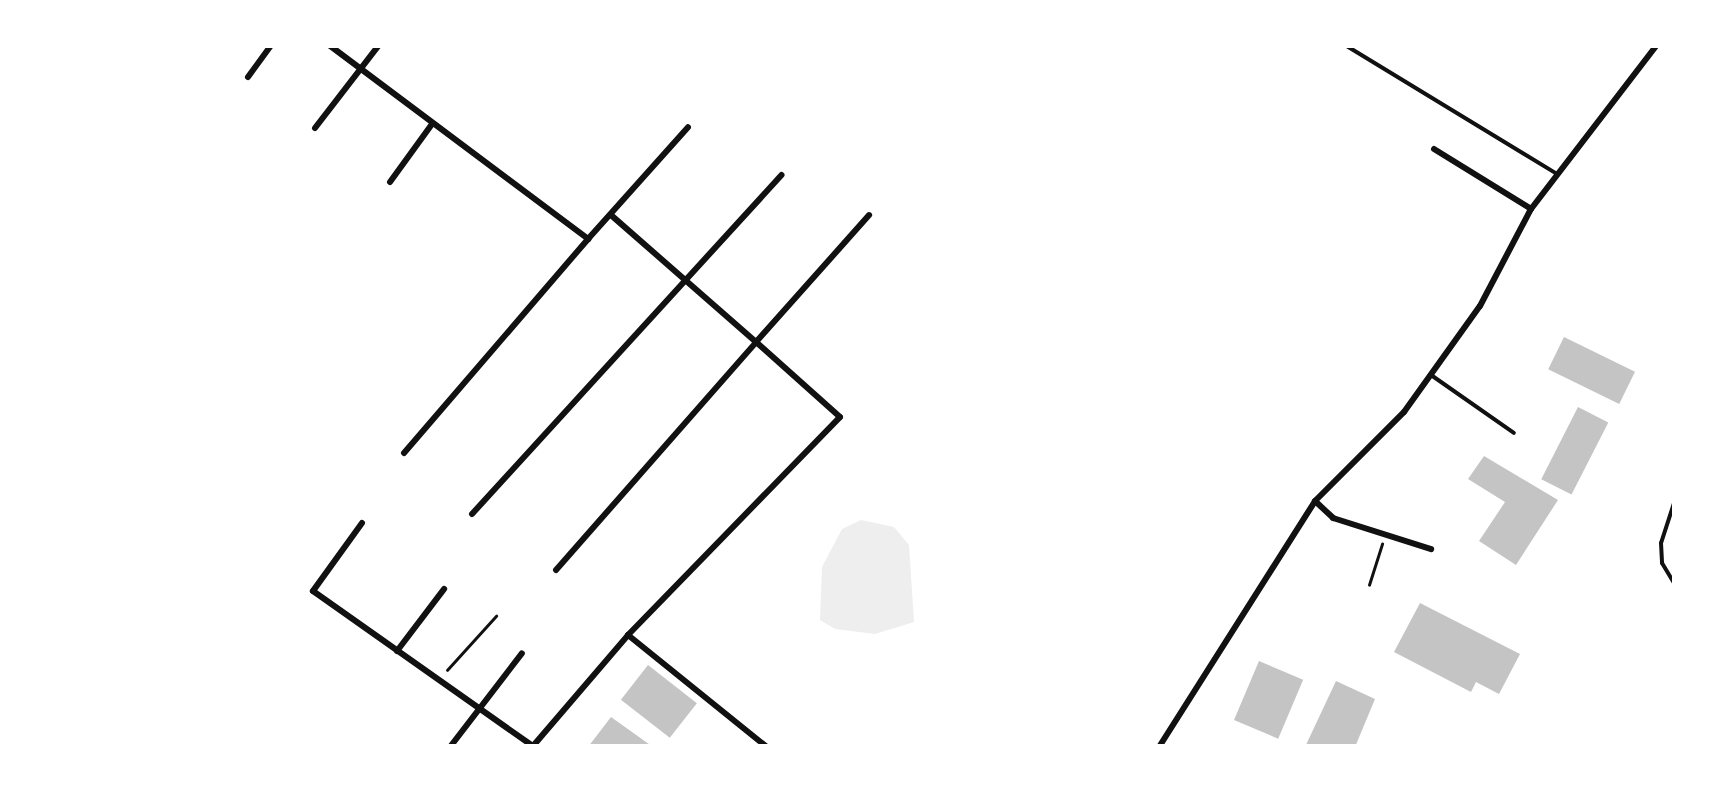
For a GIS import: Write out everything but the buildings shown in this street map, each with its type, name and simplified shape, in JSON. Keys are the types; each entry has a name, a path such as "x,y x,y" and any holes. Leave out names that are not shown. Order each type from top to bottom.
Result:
{"street":[{"path":"248,77 271,45"},
{"path":"329,45 588,238"},
{"path":"315,128 379,45"},
{"path":"1159,747 1316,501 1404,412 1480,306 1532,208 1658,45"},
{"path":"390,182 432,124"},
{"path":"404,454 688,127"},
{"path":"1434,149 1532,208"},
{"path":"472,514 782,175"},
{"path":"556,570 869,215"},
{"path":"362,523 313,591 532,747 628,635 840,417 682,282 612,216"},
{"path":"1316,501 1332,518 1383,538 1431,549"},
{"path":"397,650 444,589"},
{"path":"628,635 767,747"},
{"path":"450,747 522,653"}],"lane":[{"path":"1344,45 1557,174"},
{"path":"1431,374 1514,432"},
{"path":"1675,500 1661,543 1675,586"}],"path":[{"path":"1369,585 1383,538"},
{"path":"438,680 496,616"}],"shaded area":[{"path":"861,520 894,527 909,545 914,622 875,634 835,629 820,620 822,567 842,529"}]}
